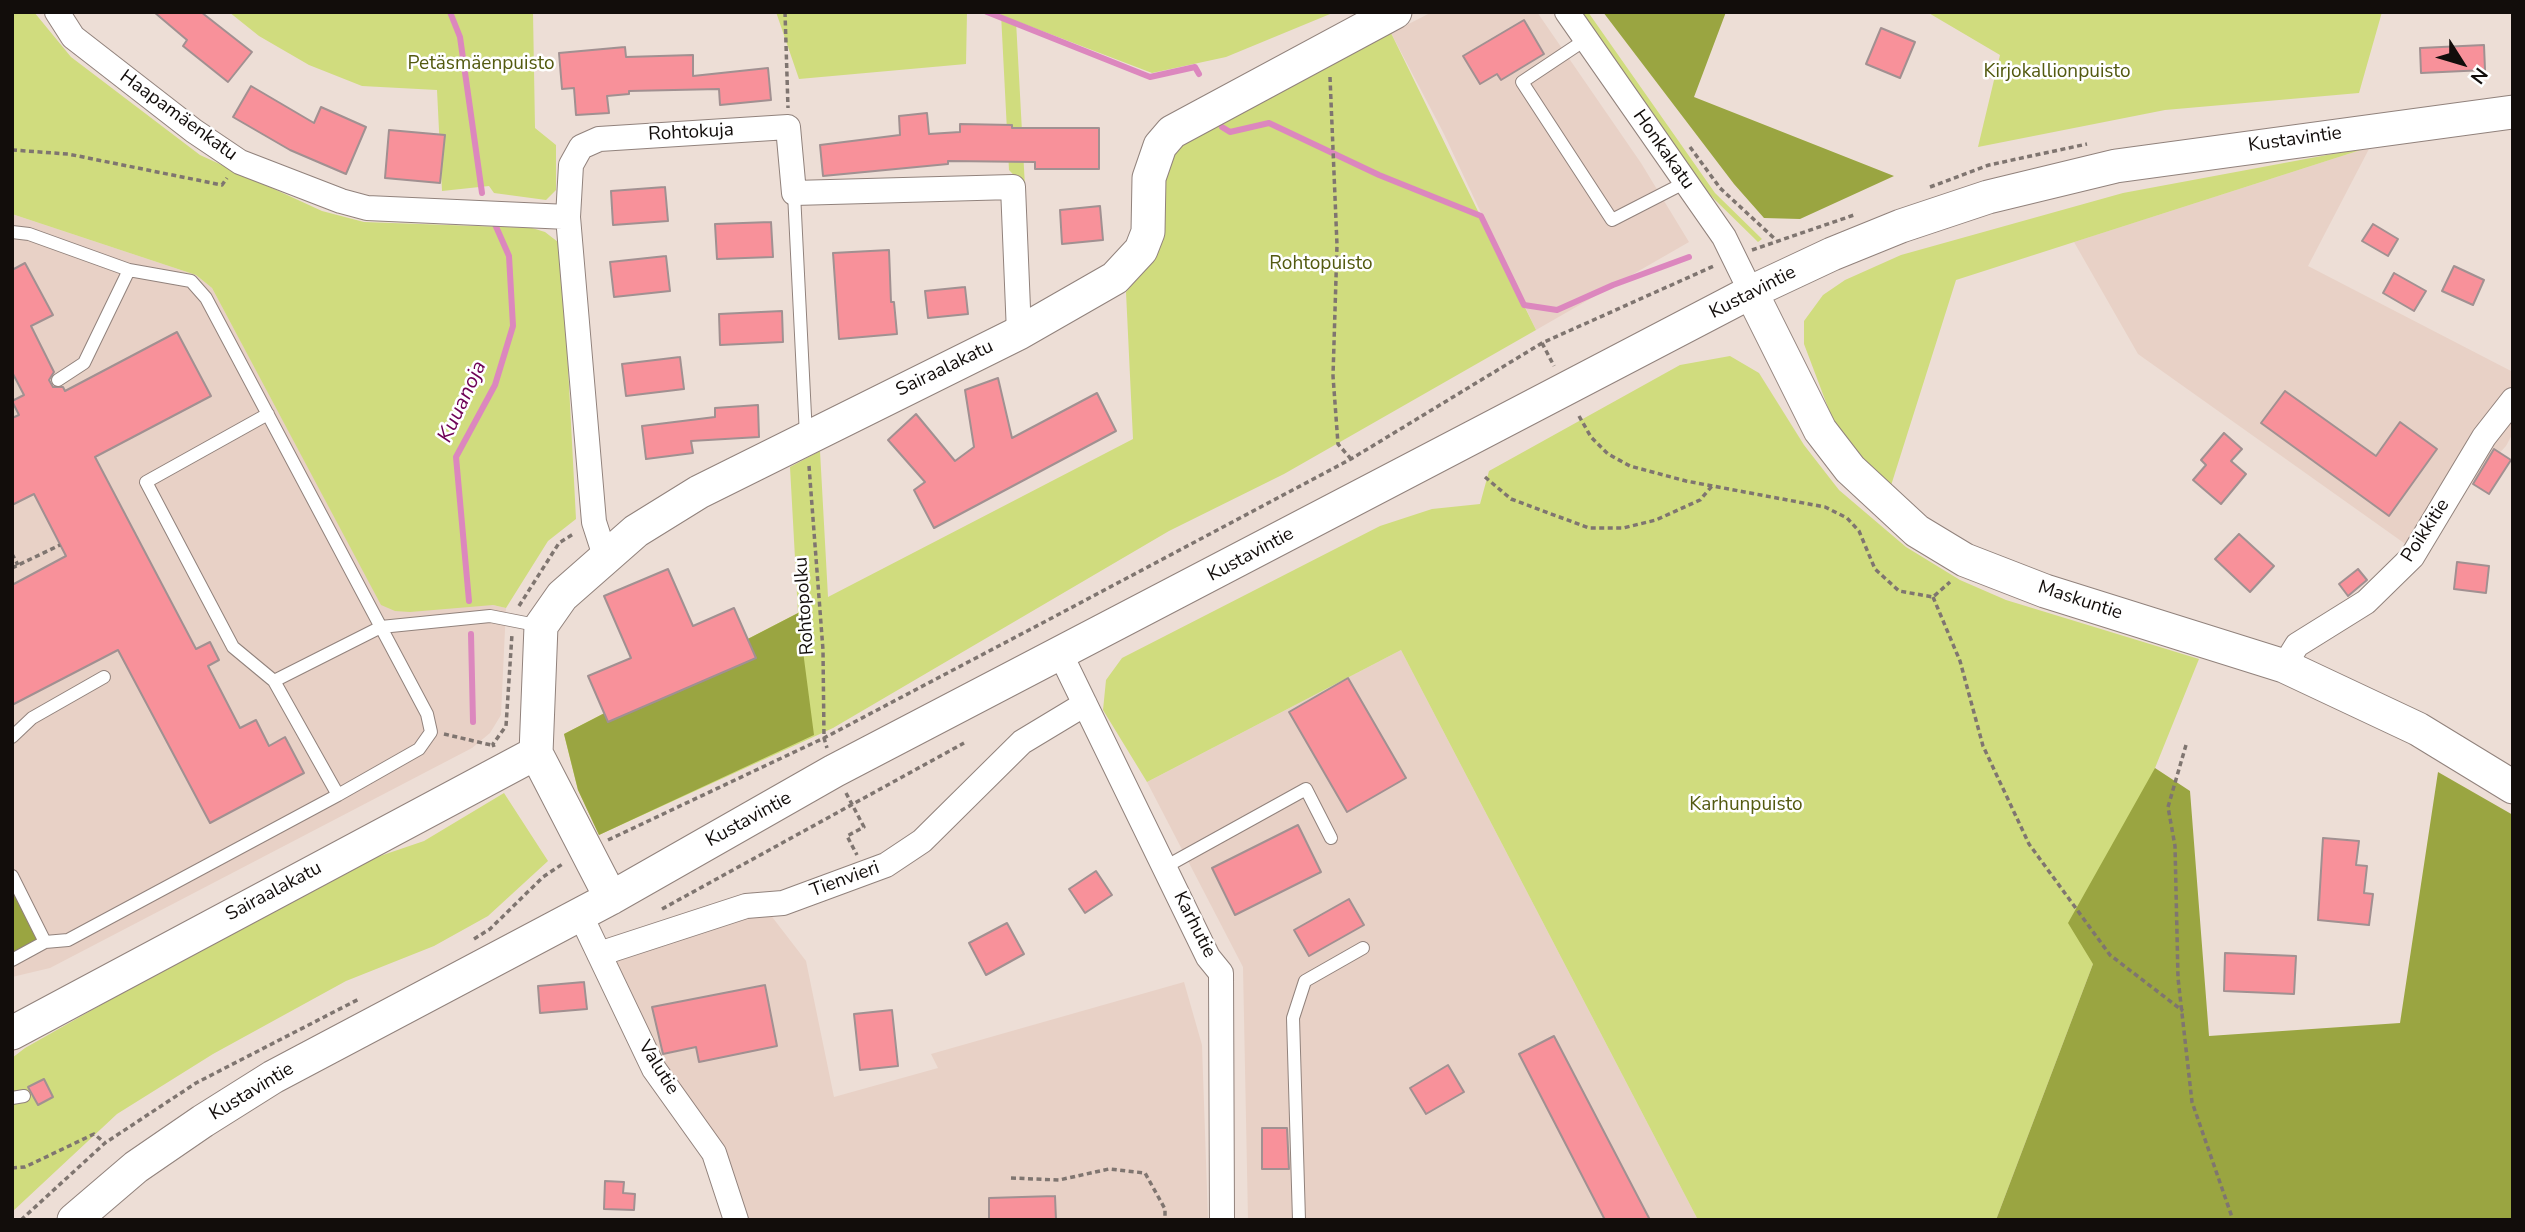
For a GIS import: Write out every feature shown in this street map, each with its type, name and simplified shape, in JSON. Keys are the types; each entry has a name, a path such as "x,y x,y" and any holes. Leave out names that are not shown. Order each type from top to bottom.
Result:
{"street":[{"name":"Haapamäenkatu","path":"57,12 73,37 194,131 240,162 341,201 367,208 569,217"},
{"name":"Sairaalakatu","path":"611,898 536,753 538,648 541,626 562,596 636,531 699,492 1019,332 1115,278 1136,257 1148,232 1149,178 1160,146 1172,132 1395,12"},
{"name":"Honkakatu","path":"1567,12 1735,256 1751,292"},
{"name":"Kustavintie","path":"74,1220 136,1167 273,1077 611,898 834,771 1061,655 1751,292 1832,254 1901,226 1988,197 2116,166 2513,112"},
{"path":"788,127 794,193 1013,187 1019,332"},
{"name":"Rohtokuja","path":"605,556 594,522 569,217 571,165 581,147 599,139 788,127"},
{"name":"Maskuntie","path":"1751,292 1820,430 1850,469 1917,531 1965,560 2045,591 2284,666 2418,729 2513,787"},
{"name":"Poikkitie","path":"2284,666 2297,645 2366,602 2412,557 2484,437 2513,400"},
{"name":"Karhutie","path":"1061,655 1208,957 1221,973 1222,1220"},
{"name":"Tienvieri","path":"599,954 746,906 783,903 886,866 922,841 1022,742 1085,704"},
{"name":"Sairaalakatu","path":"12,1033 536,753"},
{"name":"Valutie","path":"580,914 654,1069 715,1153 736,1220"}],"lane":[{"path":"1585,40 1522,82 1612,220 1686,182"},
{"path":"794,193 806,437"},
{"path":"12,232 29,234 129,270 191,281 206,298 427,715 431,732 419,749 338,795 68,940 45,942 12,960"},
{"path":"58,380 84,363 129,270"},
{"path":"268,414 146,482 233,647 274,681 338,795"},
{"path":"274,681 381,627 490,616 541,626"},
{"path":"12,737 32,718 104,677"},
{"path":"1165,867 1306,789 1331,838"},
{"path":"12,876 45,942"},
{"path":"1299,1220 1293,1018 1305,981 1363,948"}],"path":[{"path":"785,12 788,127"},
{"path":"1329,47 1329,110 1336,178 1333,376 1338,444 1350,458"},
{"path":"1690,146 1720,188 1776,240"},
{"path":"12,149 68,154 222,185 240,162"},
{"path":"1542,343 1557,372"},
{"path":"1579,416 1600,445 1630,466 1712,486 1825,507 1847,518 1858,531 1875,569 1899,591 1933,597 1947,587 1965,560"},
{"name":"Rohtopolku","path":"806,437 823,650 824,738 834,771 852,805"},
{"path":"1485,477 1511,499 1589,528 1623,528 1656,520 1700,500 1712,486"},
{"path":"12,568 61,545"},
{"path":"12,554 18,565"},
{"path":"1933,597 1960,661 1983,746 2029,844 2110,955 2183,1011"},
{"path":"431,732 493,744 481,750"},
{"path":"661,909 964,743"},
{"path":"2186,745 2168,807 2175,846 2178,978 2192,1102 2233,1220"},
{"path":"852,805 864,827 846,836 866,872"},
{"path":"12,1168 25,1167 94,1134 105,1143"},
{"path":"1011,1178 1059,1180 1109,1169 1145,1172 1165,1209 1165,1220"}],"shaded area":[{"path":"1432,12 1537,12 1641,163 1689,242 1536,330 1443,132 1391,33"},
{"path":"2370,147 2308,266 2513,372 2513,433 2506,446 2411,548 2138,354 2074,242"},
{"path":"12,214 196,275 212,288 382,605 493,605 506,608 501,715 490,733 472,748 50,968 12,977"},
{"path":"1401,650 1698,1220 1248,1220 1243,967 1147,782"},
{"path":"753,892 806,961 834,1097 938,1068 931,1054 1184,982 1202,1045 1208,1220 743,1220 689,1124 603,942"}],"green space":[{"path":"12,12 34,12 71,57 200,155 322,211 364,222 532,228 545,232 558,242 562,252 576,519 548,541 506,608 493,605 410,612 395,611 381,605 212,288 196,275 12,214"},
{"name":"Petäsmäenpuisto","path":"229,12 533,12 535,128 556,145 556,190 546,200 494,193 489,186 442,191 437,90 362,86 309,65 259,36"},
{"path":"776,12 967,12 966,64 799,79"},
{"path":"999,12 1335,12 1226,57 1152,73 1016,21 1025,187 1009,170"},
{"path":"1579,12 1588,12 1715,193 1762,239 1758,242 1710,195"},
{"path":"1603,12 1726,12 1694,97 1894,176 1800,219 1764,218 1734,184"},
{"name":"Kirjokallionpuisto","path":"1927,12 2382,12 2359,93 2165,110 1978,147 2000,55"},
{"name":"Rohtopuisto","path":"1391,33 1536,330 1284,474 1169,531 833,728 599,835 578,790 564,734 798,613 790,467 820,451 828,597 1133,439 1126,292 1157,255 1161,189 1173,151 1199,133"},
{"path":"2370,147 1956,280 1888,495 1838,434 1804,344 1804,321 1823,295 1845,280 1901,255 2123,193"},
{"name":"Karhunpuisto","path":"1730,356 1759,373 1804,445 1839,490 1906,547 1960,580 2006,600 2199,659 2155,768 2093,964 1996,1220 1698,1220 1401,650 1147,782 1103,710 1106,680 1122,658 1380,526 1432,509 1480,504 1489,471 1680,365"},
{"path":"798,613 814,735 599,835 578,790 564,734"},
{"path":"2155,768 2190,791 2209,1036 2400,1023 2438,772 2513,815 2513,1220 1996,1220 2093,964 2068,923"},
{"path":"504,793 548,861 488,916 434,946 346,981 213,1054 117,1114 12,1212 12,1058 25,1048 339,870 424,841"},
{"path":"12,876 45,942 12,960"}],"building":[{"path":"154,12 201,12 252,52 228,82 183,46 187,40"},
{"path":"1524,20 1544,54 1501,80 1497,74 1480,84 1463,56"},
{"path":"1881,28 1915,42 1900,78 1866,64"},
{"path":"2484,45 2485,70 2421,73 2420,48"},
{"path":"625,47 626,57 693,55 693,76 768,68 771,100 720,105 719,89 629,91 629,94 607,96 609,113 576,115 574,88 562,89 559,53"},
{"path":"251,86 314,123 321,107 366,127 346,174 290,150 233,117"},
{"path":"927,113 929,134 960,132 960,124 1012,125 1012,128 1099,128 1099,169 1035,169 1035,162 948,161 948,164 823,176 820,145 900,135 899,116"},
{"path":"389,130 445,135 440,183 385,178"},
{"path":"665,187 668,221 613,225 611,191"},
{"path":"1100,206 1103,240 1062,244 1060,210"},
{"path":"771,222 773,257 717,259 715,224"},
{"path":"2373,224 2398,239 2388,256 2362,241"},
{"path":"889,250 891,302 894,302 897,334 839,339 833,253"},
{"path":"666,256 670,291 614,297 610,262"},
{"path":"25,263 53,315 31,326 54,372 49,380 53,387 63,387 65,391 177,332 211,396 95,457 196,649 210,642 219,660 208,666 240,728 256,720 269,746 285,737 304,773 210,823 118,650 12,705 12,585 66,556 34,494 12,505 12,418 19,415 12,401 24,395 12,372 12,270"},
{"path":"2454,266 2484,280 2473,305 2442,291"},
{"path":"2394,273 2426,291 2414,311 2383,293"},
{"path":"965,287 968,314 928,318 925,291"},
{"path":"782,311 783,342 720,345 719,314"},
{"path":"680,357 684,389 626,396 622,364"},
{"path":"998,378 1012,438 1097,393 1116,431 934,528 914,490 925,482 888,440 916,414 955,461 974,447 965,390"},
{"path":"2285,391 2376,456 2400,422 2437,449 2389,516 2261,423"},
{"path":"758,405 759,437 691,441 693,453 646,459 642,426 715,417 715,408"},
{"path":"2224,433 2242,449 2231,461 2246,474 2221,504 2193,480 2206,465 2201,460"},
{"path":"2494,449 2511,460 2489,494 2473,484"},
{"path":"2239,534 2274,566 2250,592 2215,559"},
{"path":"2457,562 2489,566 2486,593 2454,589"},
{"path":"668,569 693,626 734,608 756,658 608,722 588,676 631,658 604,596"},
{"path":"2358,569 2367,580 2348,596 2339,584"},
{"path":"1348,678 1406,778 1347,812 1289,712"},
{"path":"1298,825 1321,872 1235,915 1212,868"},
{"path":"2323,838 2359,841 2356,865 2367,866 2364,893 2373,894 2369,925 2318,920"},
{"path":"1096,871 1112,895 1085,913 1069,889"},
{"path":"1349,899 1364,925 1309,956 1294,930"},
{"path":"1007,923 1024,954 986,975 969,943"},
{"path":"2225,953 2296,956 2294,994 2224,991"},
{"path":"584,982 587,1009 540,1013 538,986"},
{"path":"765,985 777,1046 699,1062 696,1047 663,1054 652,1007"},
{"path":"892,1010 898,1066 860,1070 854,1014"},
{"path":"1554,1036 1650,1220 1605,1220 1519,1054"},
{"path":"1448,1065 1464,1092 1426,1114 1410,1088"},
{"path":"44,1079 53,1097 38,1105 28,1087"},
{"path":"1262,1128 1287,1128 1289,1169 1262,1169"},
{"path":"605,1181 624,1182 623,1193 635,1194 634,1210 604,1209"},
{"path":"1055,1196 1056,1220 989,1220 989,1198"}],"waterway":[{"name":"Kuuanoja","path":"450,12 460,37 482,193"},
{"path":"987,12 1150,77 1195,67 1199,74"},
{"path":"1222,127 1230,132 1269,123 1379,175 1481,216 1524,305 1557,310 1613,285 1689,257"},
{"name":"Kuuanoja","path":"469,601 456,457 495,385 513,326 509,256 494,222"},
{"name":"Kuuanoja","path":"471,634 473,722"}]}
